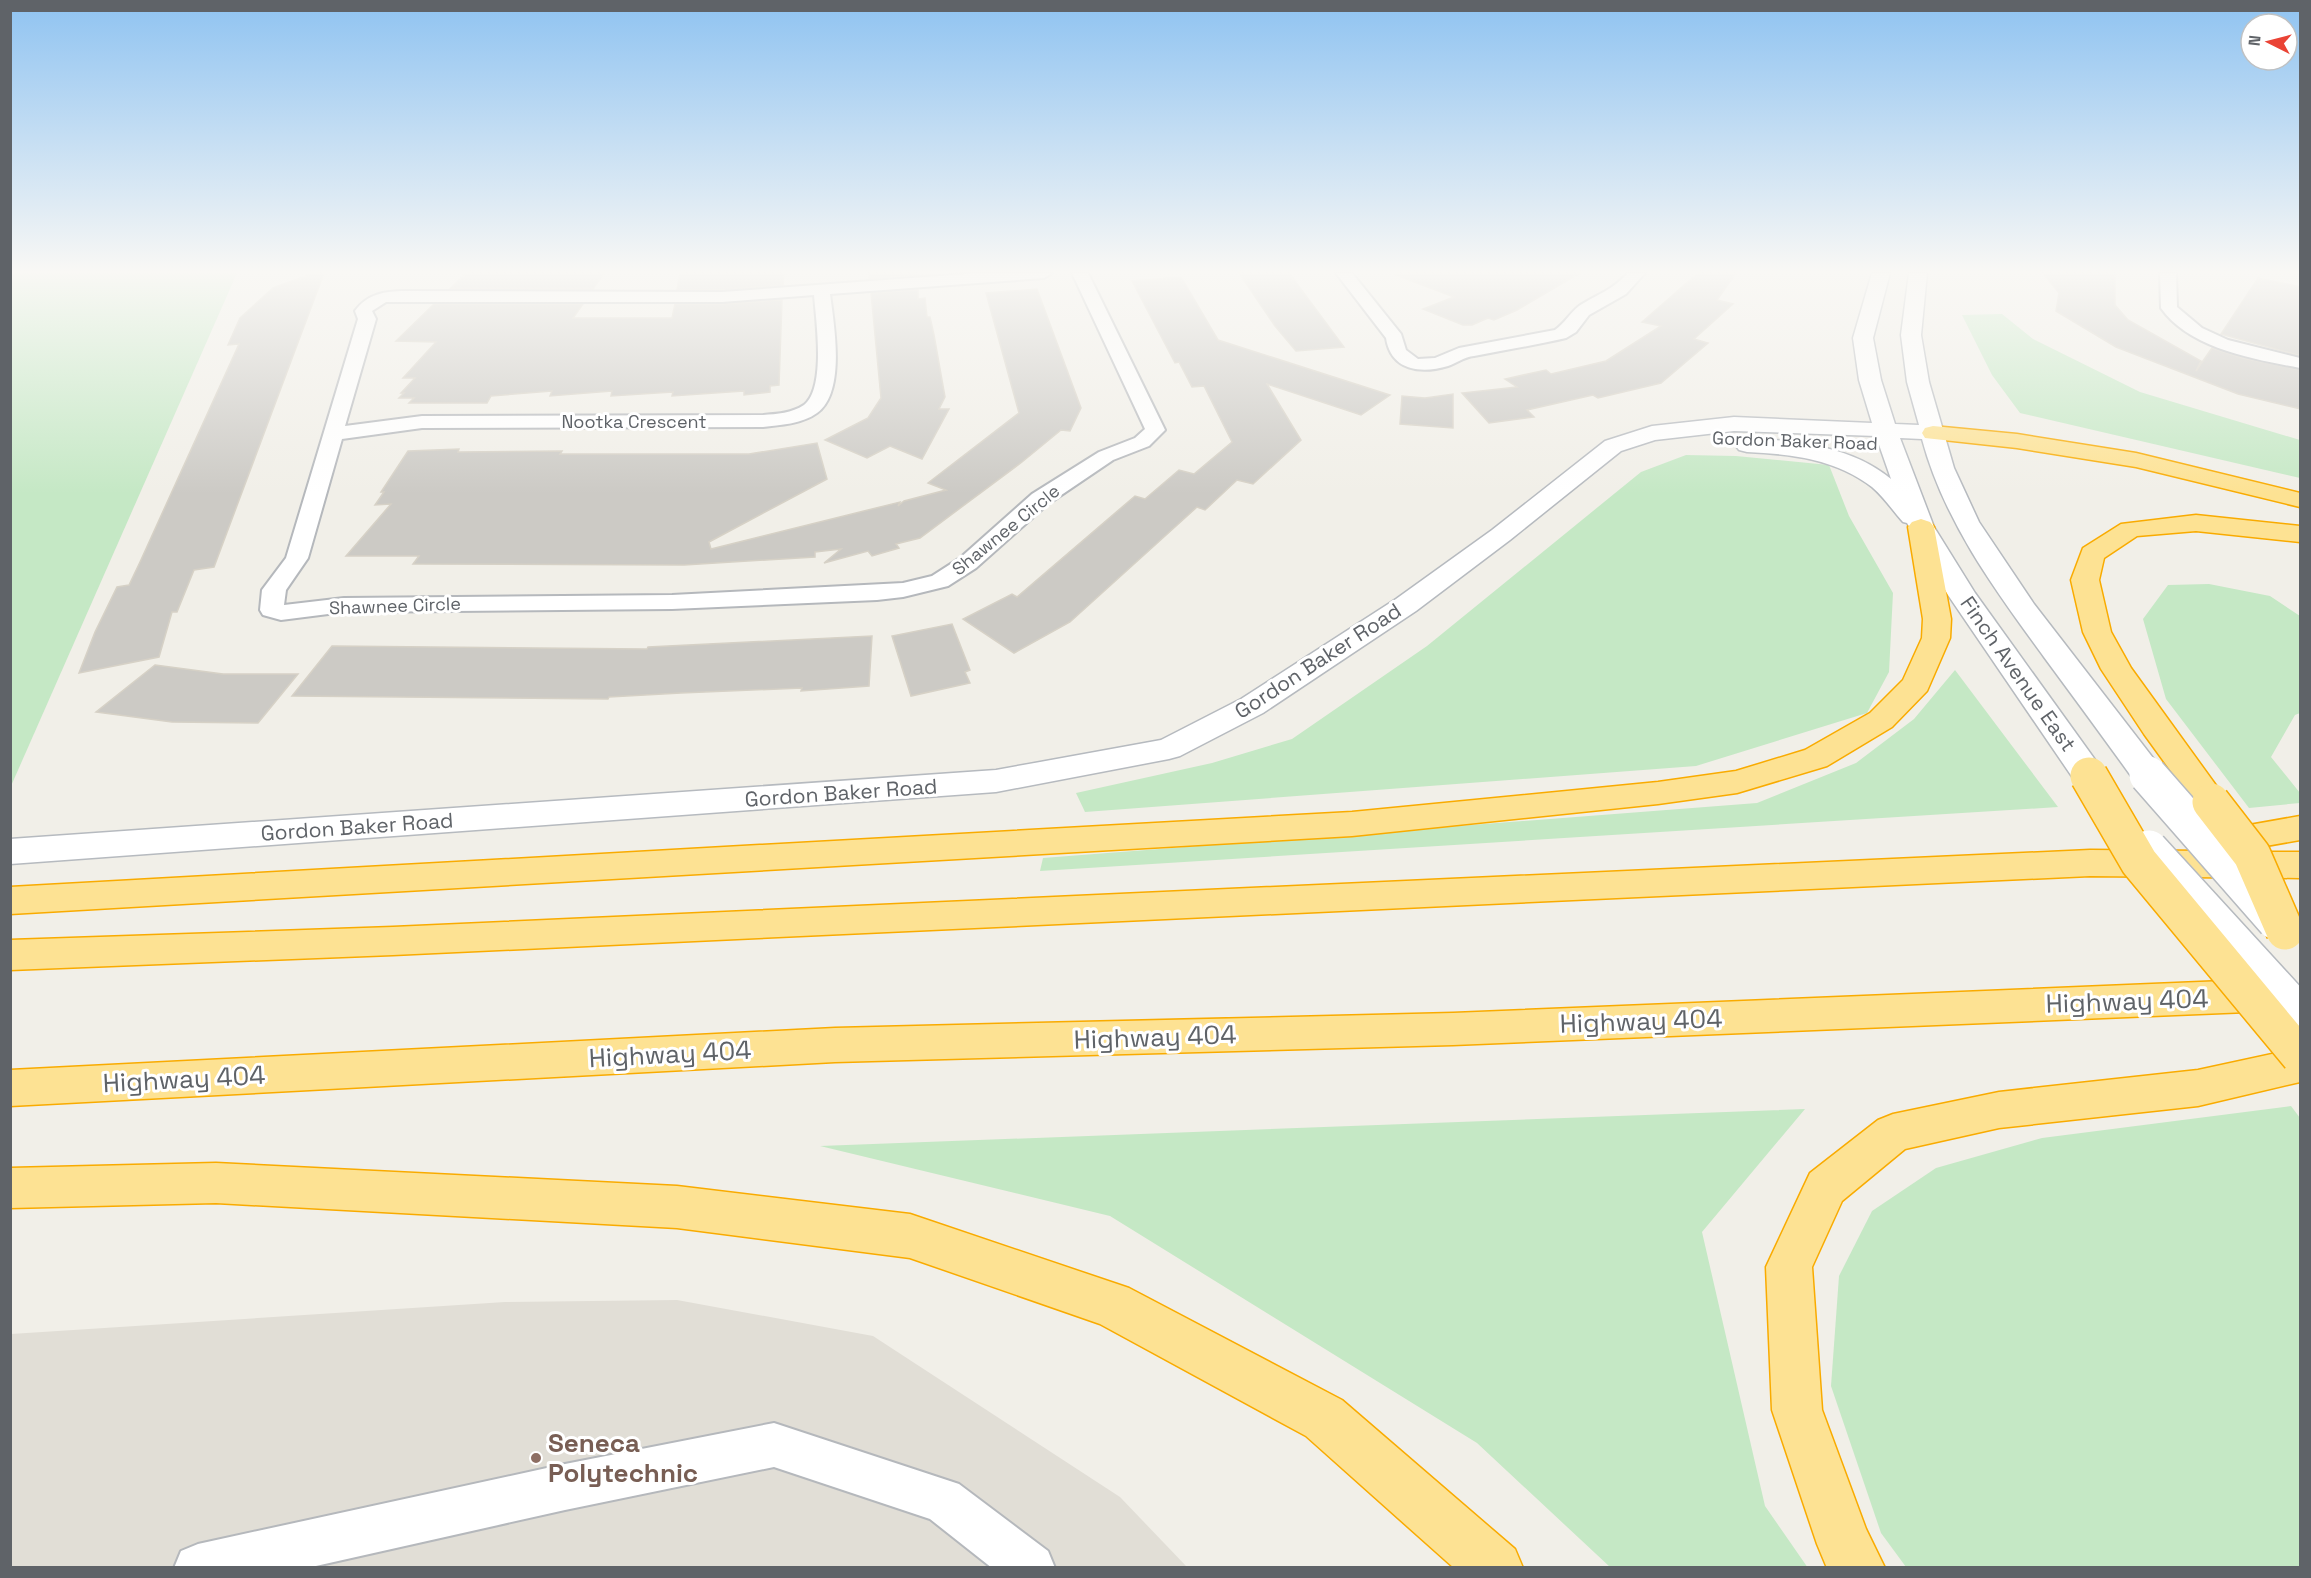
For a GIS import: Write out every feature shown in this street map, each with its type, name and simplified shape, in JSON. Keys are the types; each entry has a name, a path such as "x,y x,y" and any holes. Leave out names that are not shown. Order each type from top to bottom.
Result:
{"highway":[{"path":"1935,439 2017,441 2136,460 2301,500"},
{"path":"2293,939 2252,855 2155,727 2116,669 2097,632 2085,580 2092,554 2130,529 2196,523 2301,534"},
{"path":"10,902 1352,825 1658,793 1737,782 1816,758 1881,720 1916,684 1936,638 1937,619 1921,527"},
{"path":"2089,776 2139,862 2301,1056"},
{"path":"2090,863 2301,828"},
{"path":"10,955 417,940 2090,863 2301,865"},
{"name":"Highway 404","path":"10,1088 835,1045 1453,1029 2301,994"},
{"path":"1858,1568 1844,1544 1797,1410 1789,1267 1826,1188 1893,1133 1999,1110 2198,1088 2301,1065"},
{"path":"10,1188 216,1183 665,1207 910,1236 1112,1305 1324,1418 1496,1568"}],"main road":[{"name":"Finch Avenue East","path":"1864,347 1870,380 1887,436 1921,527 1962,595 2089,776 2143,842 2301,1014"},
{"name":"Finch Avenue East","path":"1913,347 1918,382 1942,468 1966,522 1992,565 2148,775 2293,939"},
{"name":"Gordon Baker Road","path":"10,852 996,782 1169,749 1252,706 1406,605 1501,535 1613,446 1652,433 1745,424 1935,439"},
{"name":"Gordon Baker Road","path":"1584,468 1670,442 1737,436 1887,436"},
{"path":"1623,458 1706,445 1740,444 1808,450 1857,466 1882,484 1921,527"}],"street":[{"name":"Shawnee Circle","path":"359,347 297,558 274,590 272,610 281,613 344,605 672,602 877,593 921,587 940,581 957,571 1040,499 1106,456 1142,442 1155,430 1154,422 1142,404 1118,347"},
{"name":"Nootka Crescent","path":"333,434 422,422 743,422 794,417 814,407 822,396 826,381 824,347"},
{"path":"1396,347 1397,351 1408,362 1434,364 1451,359 1459,353 1493,347"},
{"path":"2234,347 2301,363"},
{"path":"198,1568 566,1487 774,1445 943,1500 1031,1568"}],"shaded area":[{"name":"Seneca Polytechnic","path":"677,1300 873,1336 1120,1497 1187,1567 11,1568 11,1334 505,1302"}],"green space":[{"path":"10,347 205,347 11,786"},
{"path":"1978,347 2048,347 2140,392 2300,440 2300,478 2020,413 1992,375"},
{"path":"1686,455 1736,456 1829,465 1849,516 1893,593 1889,672 1867,713 1696,766 1085,812 1076,793 1212,763 1292,739 1427,646 1641,472"},
{"path":"2209,584 2270,596 2300,616 2300,713 2295,715 2271,757 2300,793 2300,803 2249,808 2166,699 2143,619 2168,585"},
{"path":"1955,670 2058,807 1040,871 1043,858 1757,803 1856,763 1914,719"},
{"path":"2291,1106 2300,1118 2300,1567 1906,1567 1881,1533 1831,1386 1839,1276 1872,1211 1936,1168 2042,1138"},
{"path":"1805,1109 1702,1232 1765,1506 1808,1568 1610,1567 1477,1443 1110,1216 820,1146"}],"building":[{"path":"238,347 296,347 214,567 194,570 177,612 172,612 159,657 79,673 95,632 117,587 129,585"},
{"path":"432,347 780,347 779,385 770,386 770,392 744,395 744,391 672,396 673,392 611,396 612,391 550,396 552,391 491,396 487,403 409,403 414,398 399,398 415,378 403,378"},
{"path":"876,347 936,347 945,397 939,409 949,409 922,459 890,446 867,458 825,440 868,418 881,398"},
{"path":"1001,347 1058,347 1081,408 1070,431 1061,430 920,538 896,544 899,548 872,556 868,551 824,563 841,549 815,552 815,557 684,565 413,564 419,556 346,556 391,504 375,505 408,451 459,449 458,452 562,451 560,454 749,454 817,443 827,479 709,542 711,549 900,502 898,506 904,501 946,490 928,483 1019,413"},
{"path":"1166,347 1239,347 1390,395 1361,415 1267,384 1301,440 1253,484 1237,480 1205,510 1197,507 1070,622 1014,653 963,619 1012,594 1017,597 1135,496 1145,499 1179,470 1194,474 1232,442 1204,386 1192,387 1179,362 1175,363"},
{"path":"1292,347 1344,347 1296,351"},
{"path":"1629,347 1704,347 1661,383 1598,398 1593,395 1527,410 1534,417 1489,423 1462,393 1517,387 1505,379 1546,370 1551,374 1606,361"},
{"path":"2116,347 2175,347 2201,361 2196,371 2212,348 2243,358 2301,370 2301,409 2238,394"},
{"path":"2267,347 2301,347 2301,356"},
{"path":"1453,394 1453,428 1400,424 1402,396 1425,398"},
{"path":"952,624 970,670 965,672 970,683 911,696 892,636"},
{"path":"872,636 869,686 801,691 802,688 681,693 609,697 608,699 292,696 332,646 647,649 648,647"},
{"path":"155,665 223,674 298,674 258,723 172,722 96,712"}],"place":[{"name":"Seneca Polytechnic","path":"536,1458"}]}
